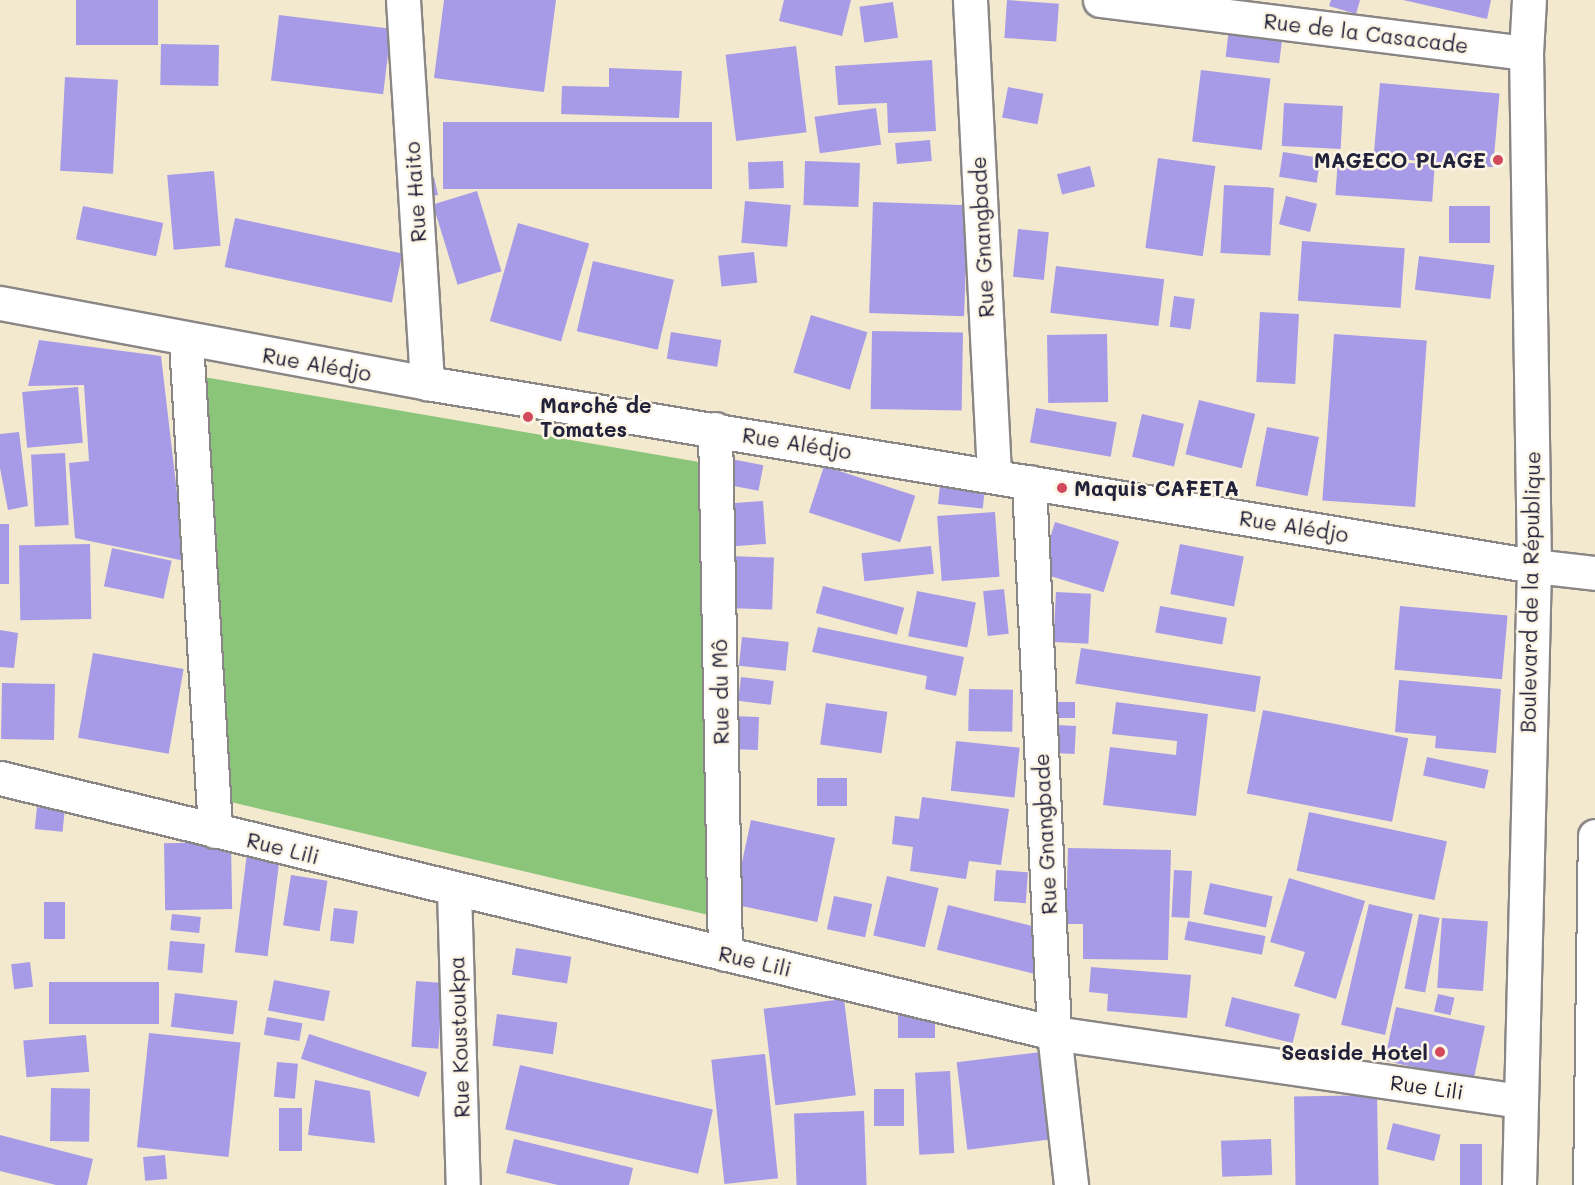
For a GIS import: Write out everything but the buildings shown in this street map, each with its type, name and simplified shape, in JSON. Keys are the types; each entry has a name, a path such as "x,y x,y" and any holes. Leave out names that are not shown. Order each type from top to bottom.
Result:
{"main road":[{"name":"Rue Haito","path":"403,0 427,384"},
{"name":"Rue Gnangbade","path":"970,0 994,475"},
{"name":"Rue de la Casacade","path":"1100,0 1526,53"},
{"name":"Boulevard de la République","path":"1519,1185 1519,1101 1534,566 1526,53 1529,0"},
{"name":"Rue Alédjo","path":"0,303 427,384 715,429 1534,566 1595,573"},
{"path":"186,340 215,831"},
{"name":"Rue du Mô","path":"715,429 725,954"},
{"name":"Rue Gnangbade","path":"1029,482 1054,1033 1071,1185"},
{"name":"Rue Lili","path":"0,778 454,890 1054,1033 1519,1101"},
{"path":"1590,1185 1595,836"},
{"name":"Rue Koustoukpa","path":"454,890 463,1185"}],"green space":[{"path":"198,376 705,463 717,917 231,802"}],"place":[{"name":"MAGECO PLAGE","path":"1498,160"},
{"name":"Marché de Tomates","path":"528,417"},
{"name":"Maquis CAFETA","path":"1062,488"},
{"name":"Seaside Hotel","path":"1440,1052"}]}
